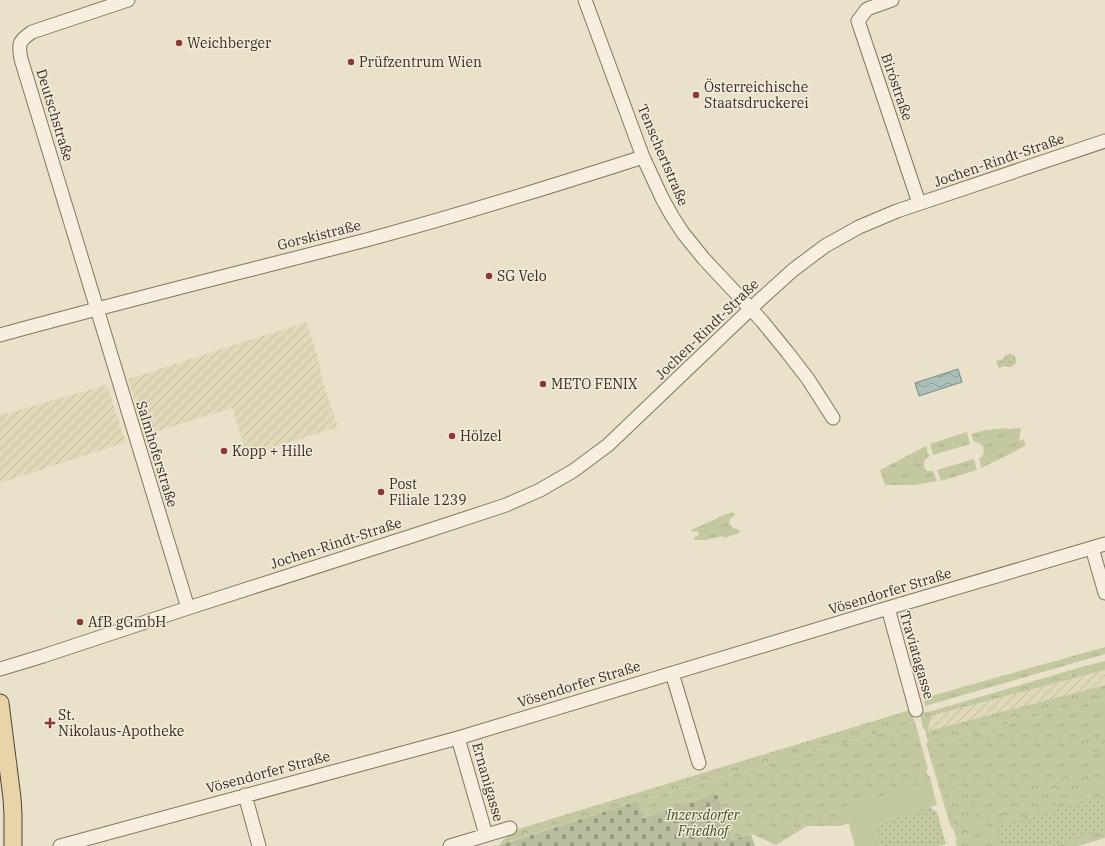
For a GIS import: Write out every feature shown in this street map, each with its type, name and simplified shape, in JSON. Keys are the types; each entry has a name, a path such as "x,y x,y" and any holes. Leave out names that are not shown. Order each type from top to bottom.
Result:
{"main road":[{"path":"0,703 12,798 13,846"}],"street":[{"name":"Deutschstraße","path":"97,309 21,59 19,46 23,38 32,32 128,0"},
{"name":"Tenschertstraße","path":"585,0 643,157 662,198 683,233 704,259 750,309 798,365 832,418"},
{"name":"Biróstraße","path":"892,0 867,9 858,21 919,203"},
{"name":"Jochen-Rindt-Straße","path":"0,668 43,656 506,505 540,490 573,471 608,445 750,309 793,270 825,246 865,224 919,203 1105,141"},
{"name":"Gorskistraße","path":"0,335 466,212 643,157"},
{"name":"Salmhoferstraße","path":"97,309 188,608"},
{"name":"Vösendorfer Straße","path":"60,846 458,738 1105,544"},
{"path":"1092,548 1105,593"},
{"name":"Traviatagasse","path":"888,608 916,710"},
{"path":"672,673 699,763"},
{"name":"Ernanigasse","path":"458,738 486,835"},
{"path":"245,795 259,846"},
{"path":"450,846 510,828"}],"shaded area":[{"path":"306,322 318,357 322,379 338,427 247,456 232,408 145,435 128,379"},
{"path":"107,385 126,442 0,483 0,415"},
{"path":"1105,670 1105,685 928,731 930,716"}],"green space":[{"path":"1009,354 1014,355 1016,363 1011,367 1005,366 999,368 996,361 1003,359"},
{"path":"1021,428 1019,441 1023,439 1026,445 981,468 979,458 982,457 984,449 982,445 974,442 971,434 986,430"},
{"path":"967,432 970,444 933,455 930,444"},
{"path":"926,446 929,456 924,461 924,467 927,471 933,471 937,481 914,485 885,485 880,470"},
{"path":"974,459 977,470 941,481 937,470"},
{"path":"733,512 735,515 730,519 729,523 733,528 740,530 739,533 724,538 723,536 705,540 694,540 694,537 698,536 699,533 697,531 692,532 691,530 718,517"},
{"path":"1105,647 1105,654 925,706 924,698"},
{"path":"1105,661 1105,670 1071,679 1071,670"},
{"path":"1071,670 1071,679 930,716 932,711"},
{"path":"1105,685 1105,698 932,744 928,731"},
{"path":"1105,698 1105,838 1078,846 957,846 955,841 957,840 953,828 951,828 926,743 928,742 925,729 923,729 920,713 932,711 928,731 932,744"},
{"path":"910,710 915,722 638,801 501,844 501,842 515,830"},
{"path":"915,722 928,769 926,770 931,781 928,782 913,801 840,826 807,826 776,845 752,834 732,840 718,796 644,818 638,801"},
{"path":"1105,735 1105,753 1079,750 1075,747 1074,743"},
{"path":"1083,771 1089,774 1092,789 1082,797 1003,819 997,798 1006,791"},
{"path":"931,781 937,805 874,825 881,846 855,846 844,807"},
{"path":"951,786 972,799 978,811 966,842 960,846 942,787"},
{"name":"Inzersdorfer Friedhof","path":"716,795 718,796 732,840 751,834 755,846 496,846 638,801 644,818"},
{"path":"1105,795 1105,830 1051,846 1001,846 996,828 999,825"},
{"path":"930,807 937,812 946,844 938,846 881,846 874,825"}],"water":[{"path":"958,369 962,382 919,396 915,383"}],"place":[{"name":"Weichberger","path":"179,43"},
{"name":"Prüfzentrum Wien","path":"351,62"},
{"name":"Österreichische Staatsdruckerei","path":"696,95"},
{"name":"SG Velo","path":"489,276"},
{"name":"METO FENIX","path":"543,384"},
{"name":"Hölzel","path":"452,436"},
{"name":"Kopp + Hille","path":"224,451"},
{"name":"Post Filiale 1239","path":"381,492"},
{"name":"AfB gGmbH","path":"80,622"},
{"name":"St. Nikolaus-Apotheke","path":"50,723"}]}
